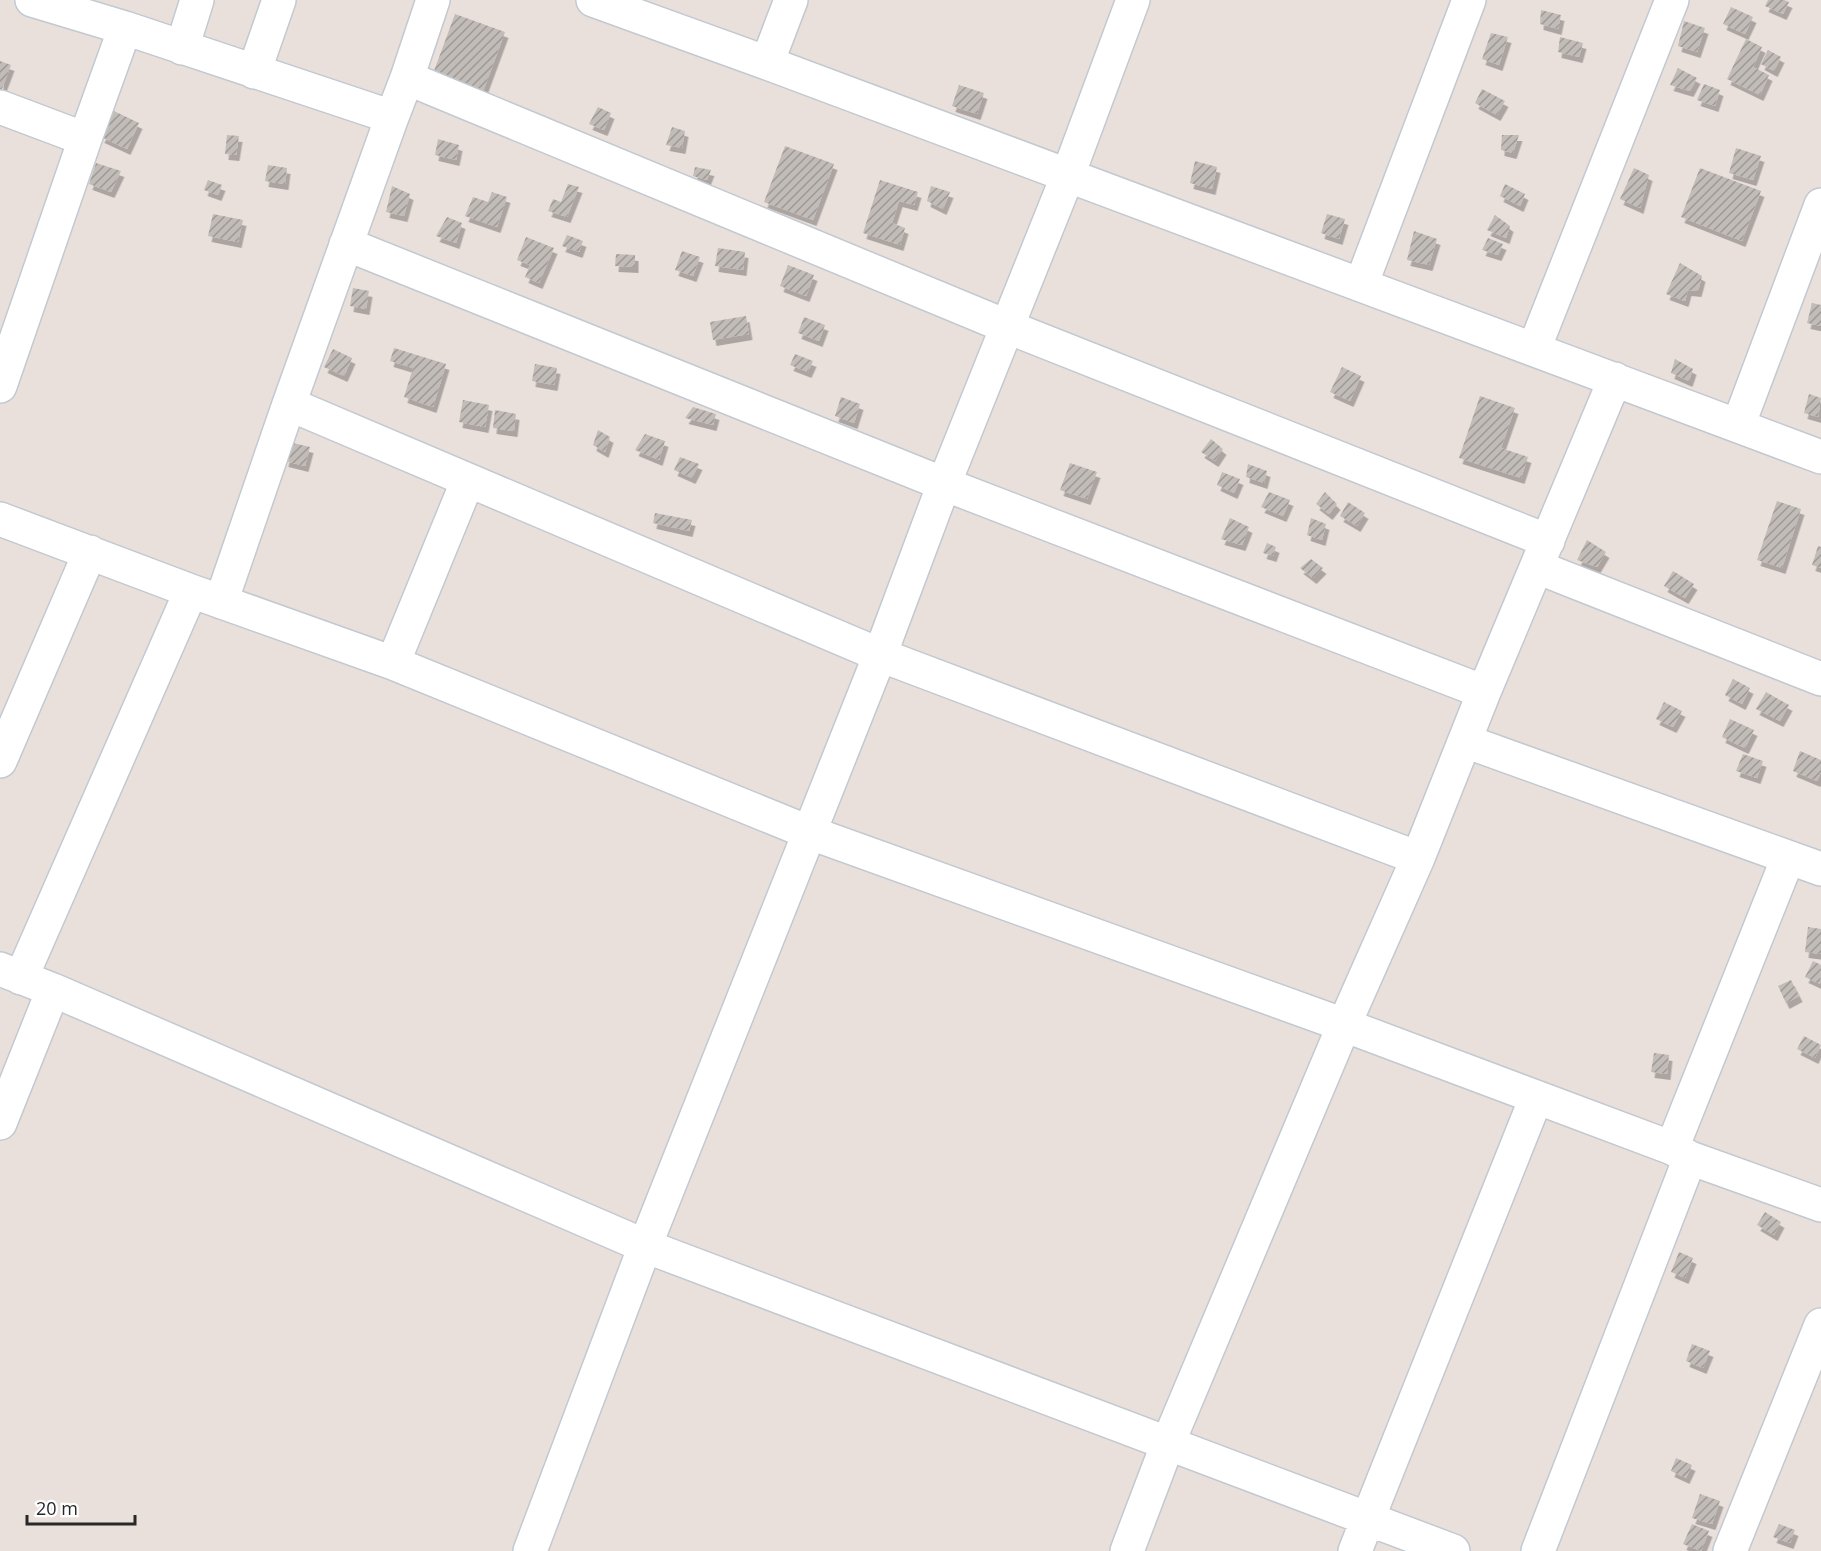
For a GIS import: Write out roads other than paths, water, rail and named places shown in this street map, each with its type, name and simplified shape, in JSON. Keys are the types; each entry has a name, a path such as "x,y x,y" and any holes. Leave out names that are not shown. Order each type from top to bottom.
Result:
{"street":[{"path":"32,0 125,28 392,117"},
{"path":"182,48 197,0"},
{"path":"254,72 279,0"},
{"path":"221,602 433,0"},
{"path":"593,0 1821,457"},
{"path":"767,63 791,0"},
{"path":"530,1551 645,1246 880,655 944,484 1068,175 1133,0"},
{"path":"1361,285 1469,0"},
{"path":"1534,349 1672,0"},
{"path":"0,386 125,28"},
{"path":"407,78 1008,327 1542,554 1821,679"},
{"path":"0,107 85,139"},
{"path":"1738,426 1814,243 1821,205"},
{"path":"346,244 944,484 1484,692"},
{"path":"1127,1551 1168,1443 1344,1025 1418,858 1484,692 1615,380"},
{"path":"289,404 880,655 1418,858"},
{"path":"393,663 468,480"},
{"path":"0,519 190,591 393,663 808,832 1344,1025 1821,1205"},
{"path":"0,761 90,552"},
{"path":"190,591 10,974 53,990 645,1246 1454,1551"},
{"path":"1465,741 1821,869"},
{"path":"1538,1551 1788,858"},
{"path":"0,1123 53,990"},
{"path":"1355,1551 1536,1098"},
{"path":"1730,1551 1821,1325"}]}
